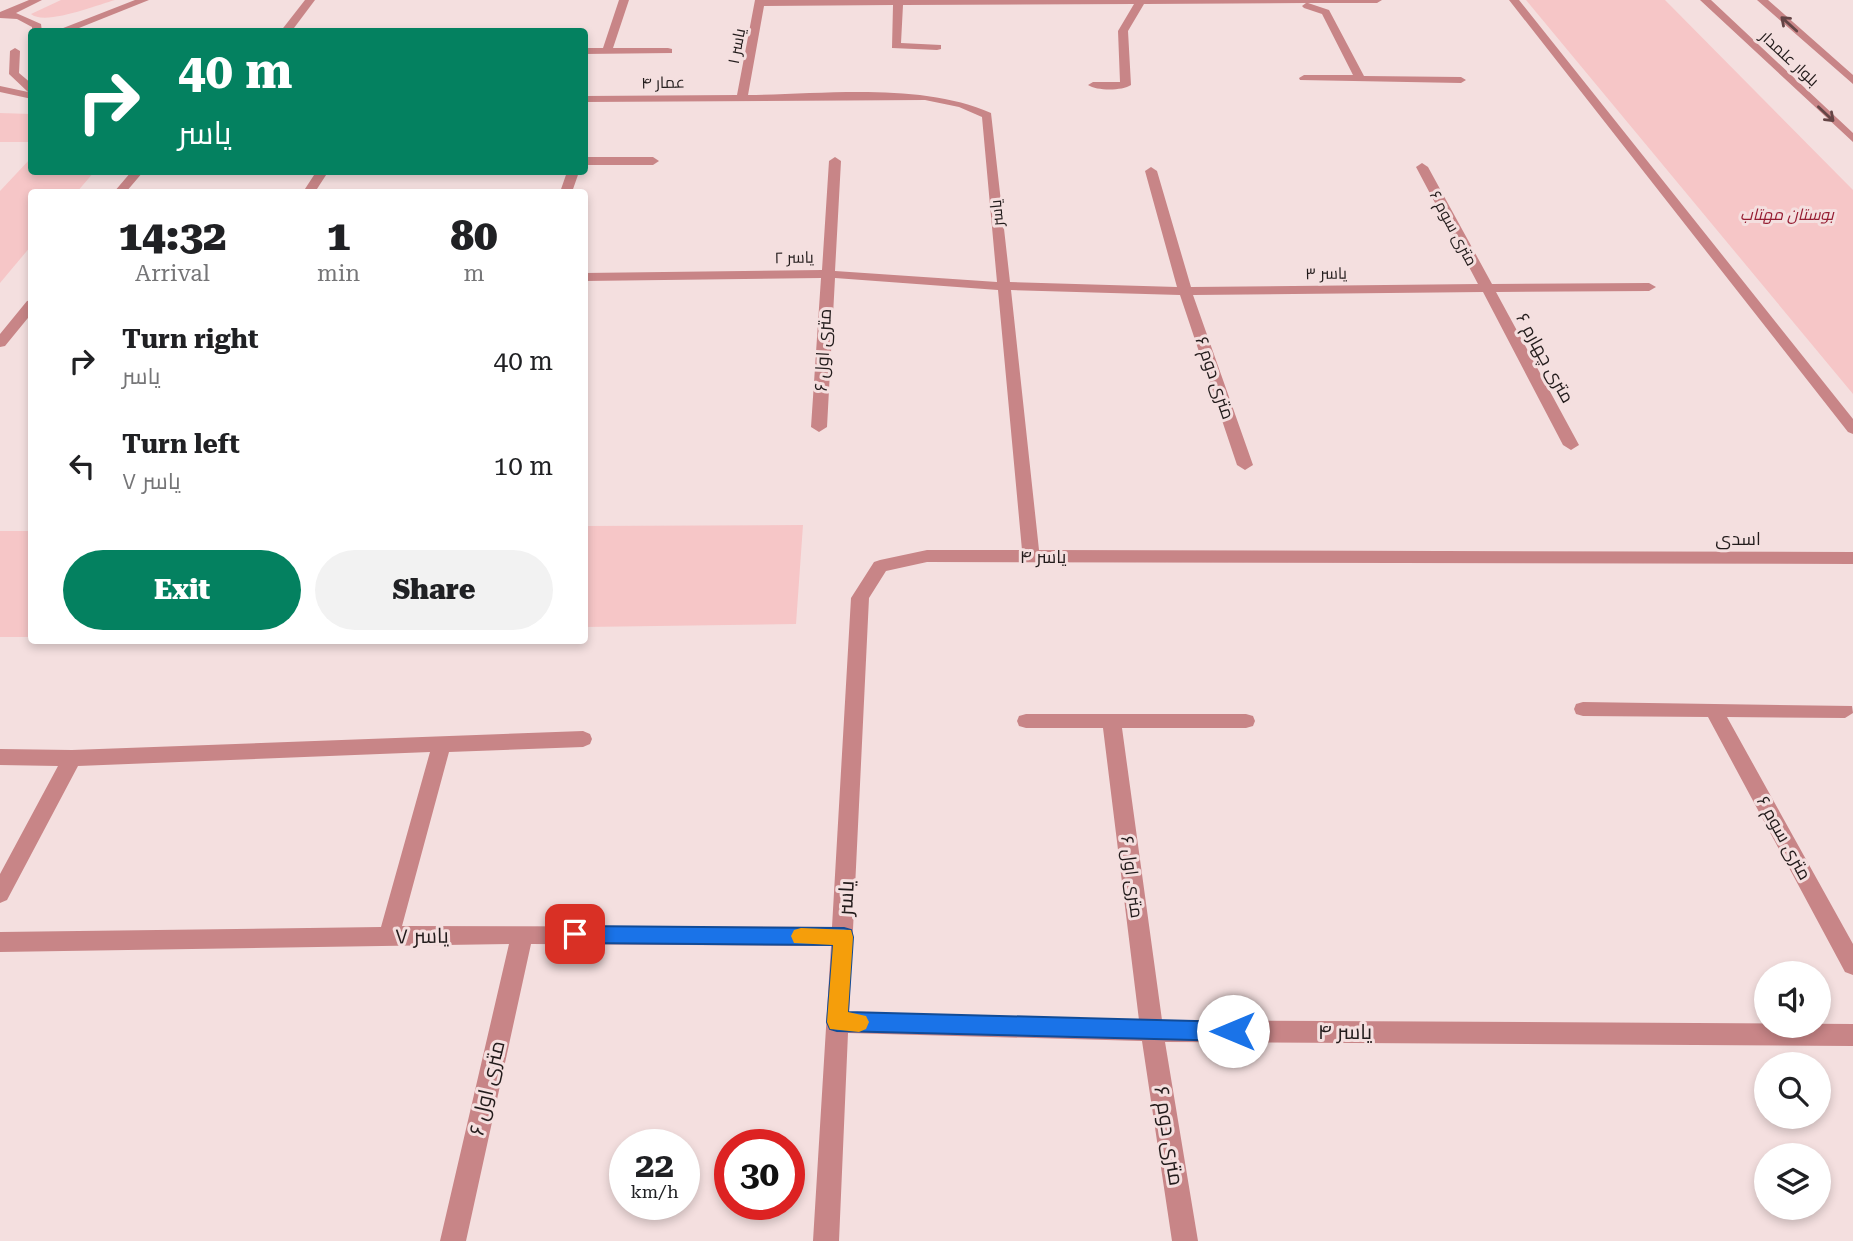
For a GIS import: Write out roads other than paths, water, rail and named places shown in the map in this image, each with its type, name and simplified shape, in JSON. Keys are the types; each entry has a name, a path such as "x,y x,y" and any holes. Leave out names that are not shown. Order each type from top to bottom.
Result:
{"street":[{"path":"1,15 37,0"},
{"path":"69,28 144,0"},
{"path":"288,28 310,0"},
{"path":"607,51 624,0"},
{"path":"760,2 1377,0"},
{"path":"1514,0 1853,429"},
{"name":"بلوار علمدار","path":"1706,0 1853,139"},
{"name":"بلوار علمدار","path":"1762,0 1853,81"},
{"path":"1093,85 1126,85 1123,31 1141,1"},
{"path":"1290,1 1326,12 1360,78"},
{"name":"یاسر ۱","path":"742,97 760,2"},
{"path":"898,2 896,46 937,47"},
{"path":"1,15 31,20 37,28"},
{"path":"0,58 26,44"},
{"path":"26,44 14,74 28,86"},
{"path":"588,51 668,51"},
{"path":"1304,78 1461,80"},
{"path":"0,89 28,95"},
{"name":"عمار ۴","path":"588,99 742,97"},
{"name":"یاسر","path":"742,97 925,97 962,104 987,115 1031,557"},
{"path":"588,161 653,160"},
{"path":"827,274 835,161"},
{"name":"۶ متری سوم","path":"1422,167 1486,289"},
{"path":"1151,171 1185,291"},
{"path":"123,189 134,175"},
{"name":"یاسر ۲","path":"588,277 827,274 1003,286"},
{"name":"۶ متری اول","path":"819,427 827,274"},
{"name":"یاسر ۳","path":"1003,286 1185,291 1649,287"},
{"name":"۶ متری چهارم","path":"1486,289 1571,445"},
{"name":"۶ متری دوم","path":"1185,291 1245,465"},
{"path":"0,343 28,309"},
{"name":"یاسر ۴","path":"860,598 880,566 927,556 1622,558"},
{"name":"اسدی","path":"1622,558 1853,558"},
{"name":"یاسر","path":"826,1241 860,598"},
{"path":"1583,709 1715,712 1845,710"},
{"name":"۶ متری سوم","path":"1715,712 1853,965"},
{"path":"1026,720 1112,723 1245,721"},
{"name":"۶ متری اول","path":"1112,723 1152,1031"},
{"path":"0,757 72,758 583,739"},
{"path":"389,936 442,744"},
{"path":"0,894 72,758"},
{"name":"۶ متری اول","path":"453,1241 522,934"},
{"name":"یاسر ۷","path":"0,942 522,934 844,937"},
{"name":"یاسر ۴","path":"837,1022 1152,1031 1853,1035"},
{"name":"۶ متری دوم","path":"1152,1031 1185,1241"}],"park label":[{"name":"بوستان مهتاب","path":"1787,214"}]}
